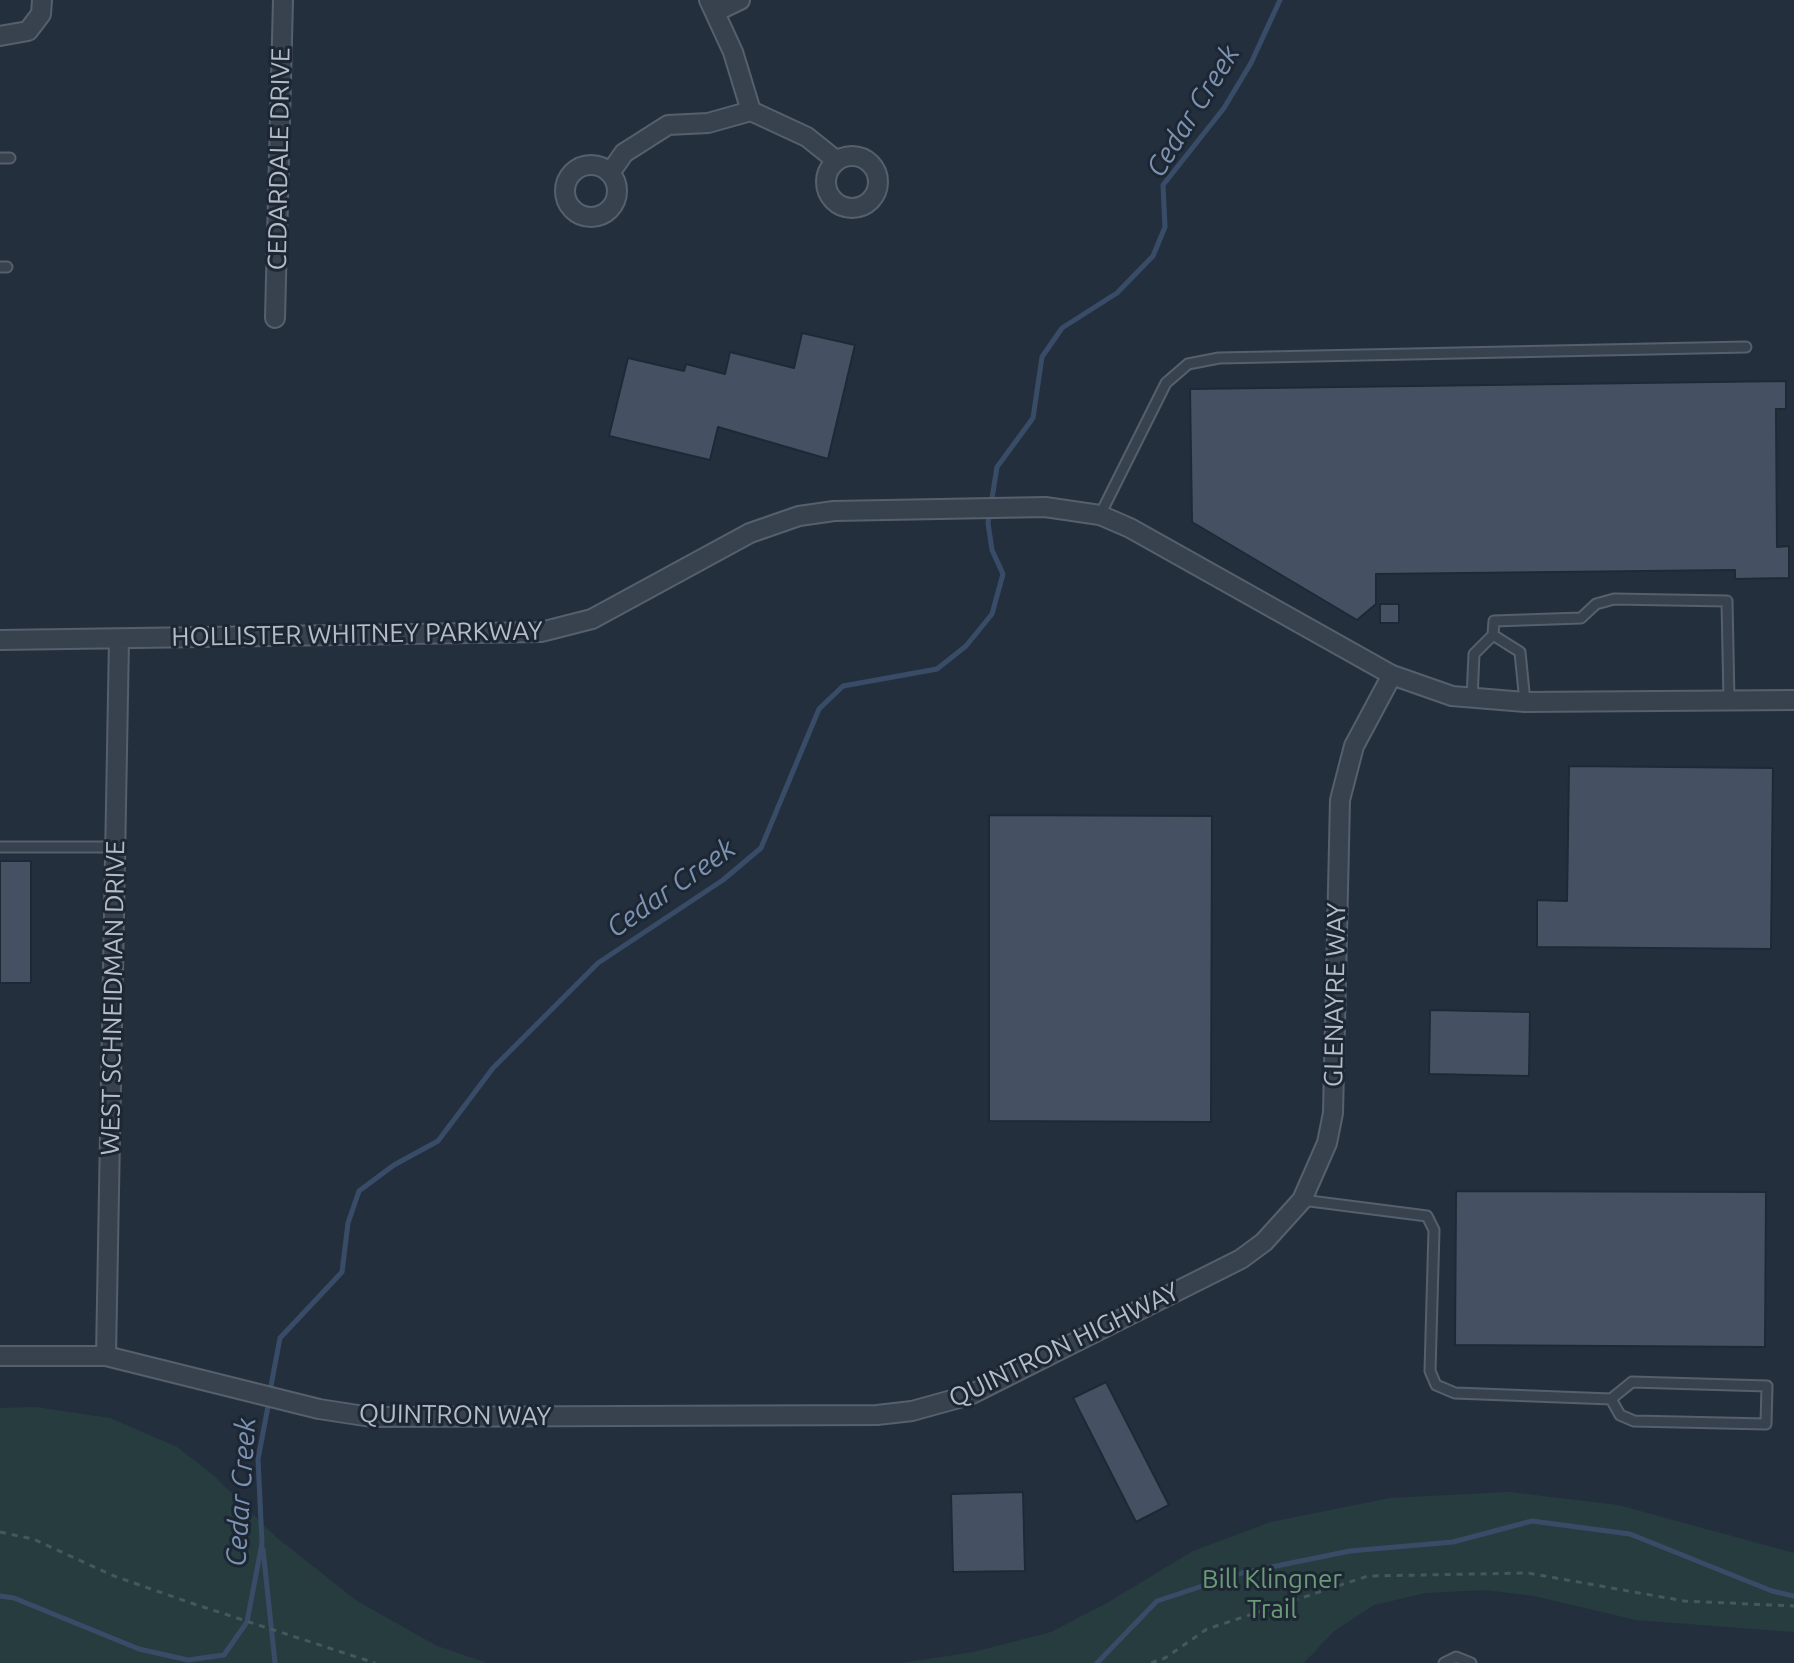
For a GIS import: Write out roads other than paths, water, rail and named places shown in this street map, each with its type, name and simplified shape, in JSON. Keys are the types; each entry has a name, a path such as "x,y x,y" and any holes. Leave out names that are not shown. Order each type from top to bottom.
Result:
{"street":[{"path":"0,36 28,31 41,14 42,0"},
{"name":"CEDARDALE DRIVE","path":"275,318 283,0"},
{"path":"740,0 713,6 751,111"},
{"path":"610,173 624,153 668,125 708,123 751,111 807,137 837,161"},
{"name":"HOLLISTER WHITNEY PARKWAY","path":"0,640 541,632 603,614 750,533 799,516 834,511 1045,507 1100,515 1130,528 1392,675 1417,686 1472,699 1525,702 1794,700"},
{"name":"WEST SCHNEIDMAN DRIVE","path":"106,1356 119,640"},
{"name":"GLENAYRE WAY","path":"1209,1275 1264,1242 1302,1200 1323,1154 1333,1113 1341,791 1354,746 1392,675"},
{"name":"QUINTRON HIGHWAY","path":"869,1415 912,1411 970,1395 1209,1275"},
{"name":"QUINTRON WAY","path":"0,1356 106,1356 319,1409 371,1417 869,1415"}],"lane":[{"path":"1100,515 1166,383 1188,364 1219,358 1746,347"},
{"path":"1472,699 1474,654 1493,635 1494,621 1581,618 1596,604 1614,599 1727,601 1729,700"},
{"path":"1493,635 1520,652 1525,702"},
{"path":"0,847 115,847"},
{"path":"1302,1200 1427,1216 1434,1230 1430,1371 1436,1385 1455,1393 1611,1399 1632,1382 1767,1386 1766,1424 1634,1421 1620,1415 1611,1399"},
{"path":"1444,1663 1456,1657 1471,1663"}],"waterway":[{"name":"Cedar Creek","path":"270,1391 280,1338 342,1272 348,1223 359,1191 394,1165 438,1141 493,1068 598,963 723,880 761,848 819,709 843,686 937,669 966,646 992,614 1003,574 992,550 988,523 997,467 1033,418 1042,357 1062,328 1117,293 1153,256 1165,227 1163,185 1224,108 1251,63 1280,0"},
{"name":"Cedar Creek","path":"0,1596 14,1598 139,1649 188,1660 224,1655 247,1622 262,1543 258,1459 269,1401"},
{"path":"1097,1663 1157,1601 1242,1573 1350,1551 1453,1542 1532,1521 1630,1534 1772,1591 1794,1596"},
{"path":"263,1549 275,1663"}],"park label":[{"name":"Bill Klingner Trail","path":"1272,1594"}]}
